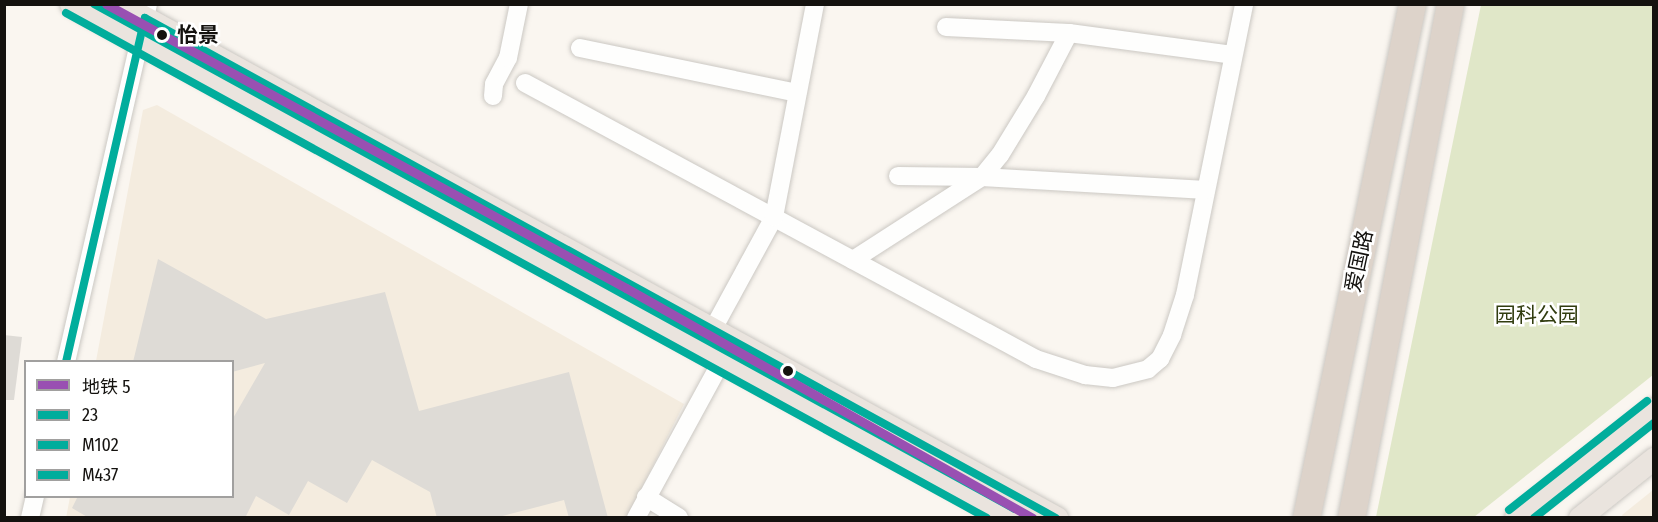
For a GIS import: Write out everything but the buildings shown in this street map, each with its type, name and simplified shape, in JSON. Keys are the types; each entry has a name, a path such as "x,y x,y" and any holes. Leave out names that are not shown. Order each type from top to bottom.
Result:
{"highway":[{"name":"爱国路","path":"1306,518 1412,4"},
{"name":"爱国路","path":"1351,517 1450,4"}],"main road":[{"path":"71,4 1010,518"},
{"path":"120,4 146,11 713,329 1057,518"},
{"path":"1516,518 1653,409"},
{"path":"1593,513 1653,459"}],"street":[{"path":"493,96 494,84 508,58 519,4"},
{"path":"713,329 774,217 815,4"},
{"path":"525,83 1036,359 1085,375 1113,378 1134,375 1148,369 1161,359 1172,335 1185,295 1244,4"},
{"path":"66,360 146,11"},
{"path":"946,27 1069,33 1233,55"},
{"path":"853,260 982,177 1000,154 1036,96 1069,33"},
{"path":"580,48 797,93"},
{"path":"898,176 982,177 1206,190"},
{"path":"636,518 723,360"},
{"path":"646,497 679,518"},
{"path":"30,518 35,498"}],"shaded area":[{"path":"157,105 684,404 627,517 66,518 70,498 234,498 234,360 96,360 143,110"},
{"path":"1653,490 1653,517 1623,517 1622,515"}],"green space":[{"name":"园科公园","path":"1481,5 1653,5 1653,375 1474,517 1376,517"}],"metro line":[{"name":"5","path":"106,4 626,288 1032,518"}],"transit line":[{"name":"M437","path":"94,4 1015,509"},
{"name":"M102","path":"66,13 987,518"},
{"name":"23","path":"66,360 145,18 1056,518"},
{"name":"M437","path":"1509,510 1647,401"},
{"name":"M102","path":"1534,518 1654,423"}],"place":[{"name":"怡景","path":"162,35"}]}
